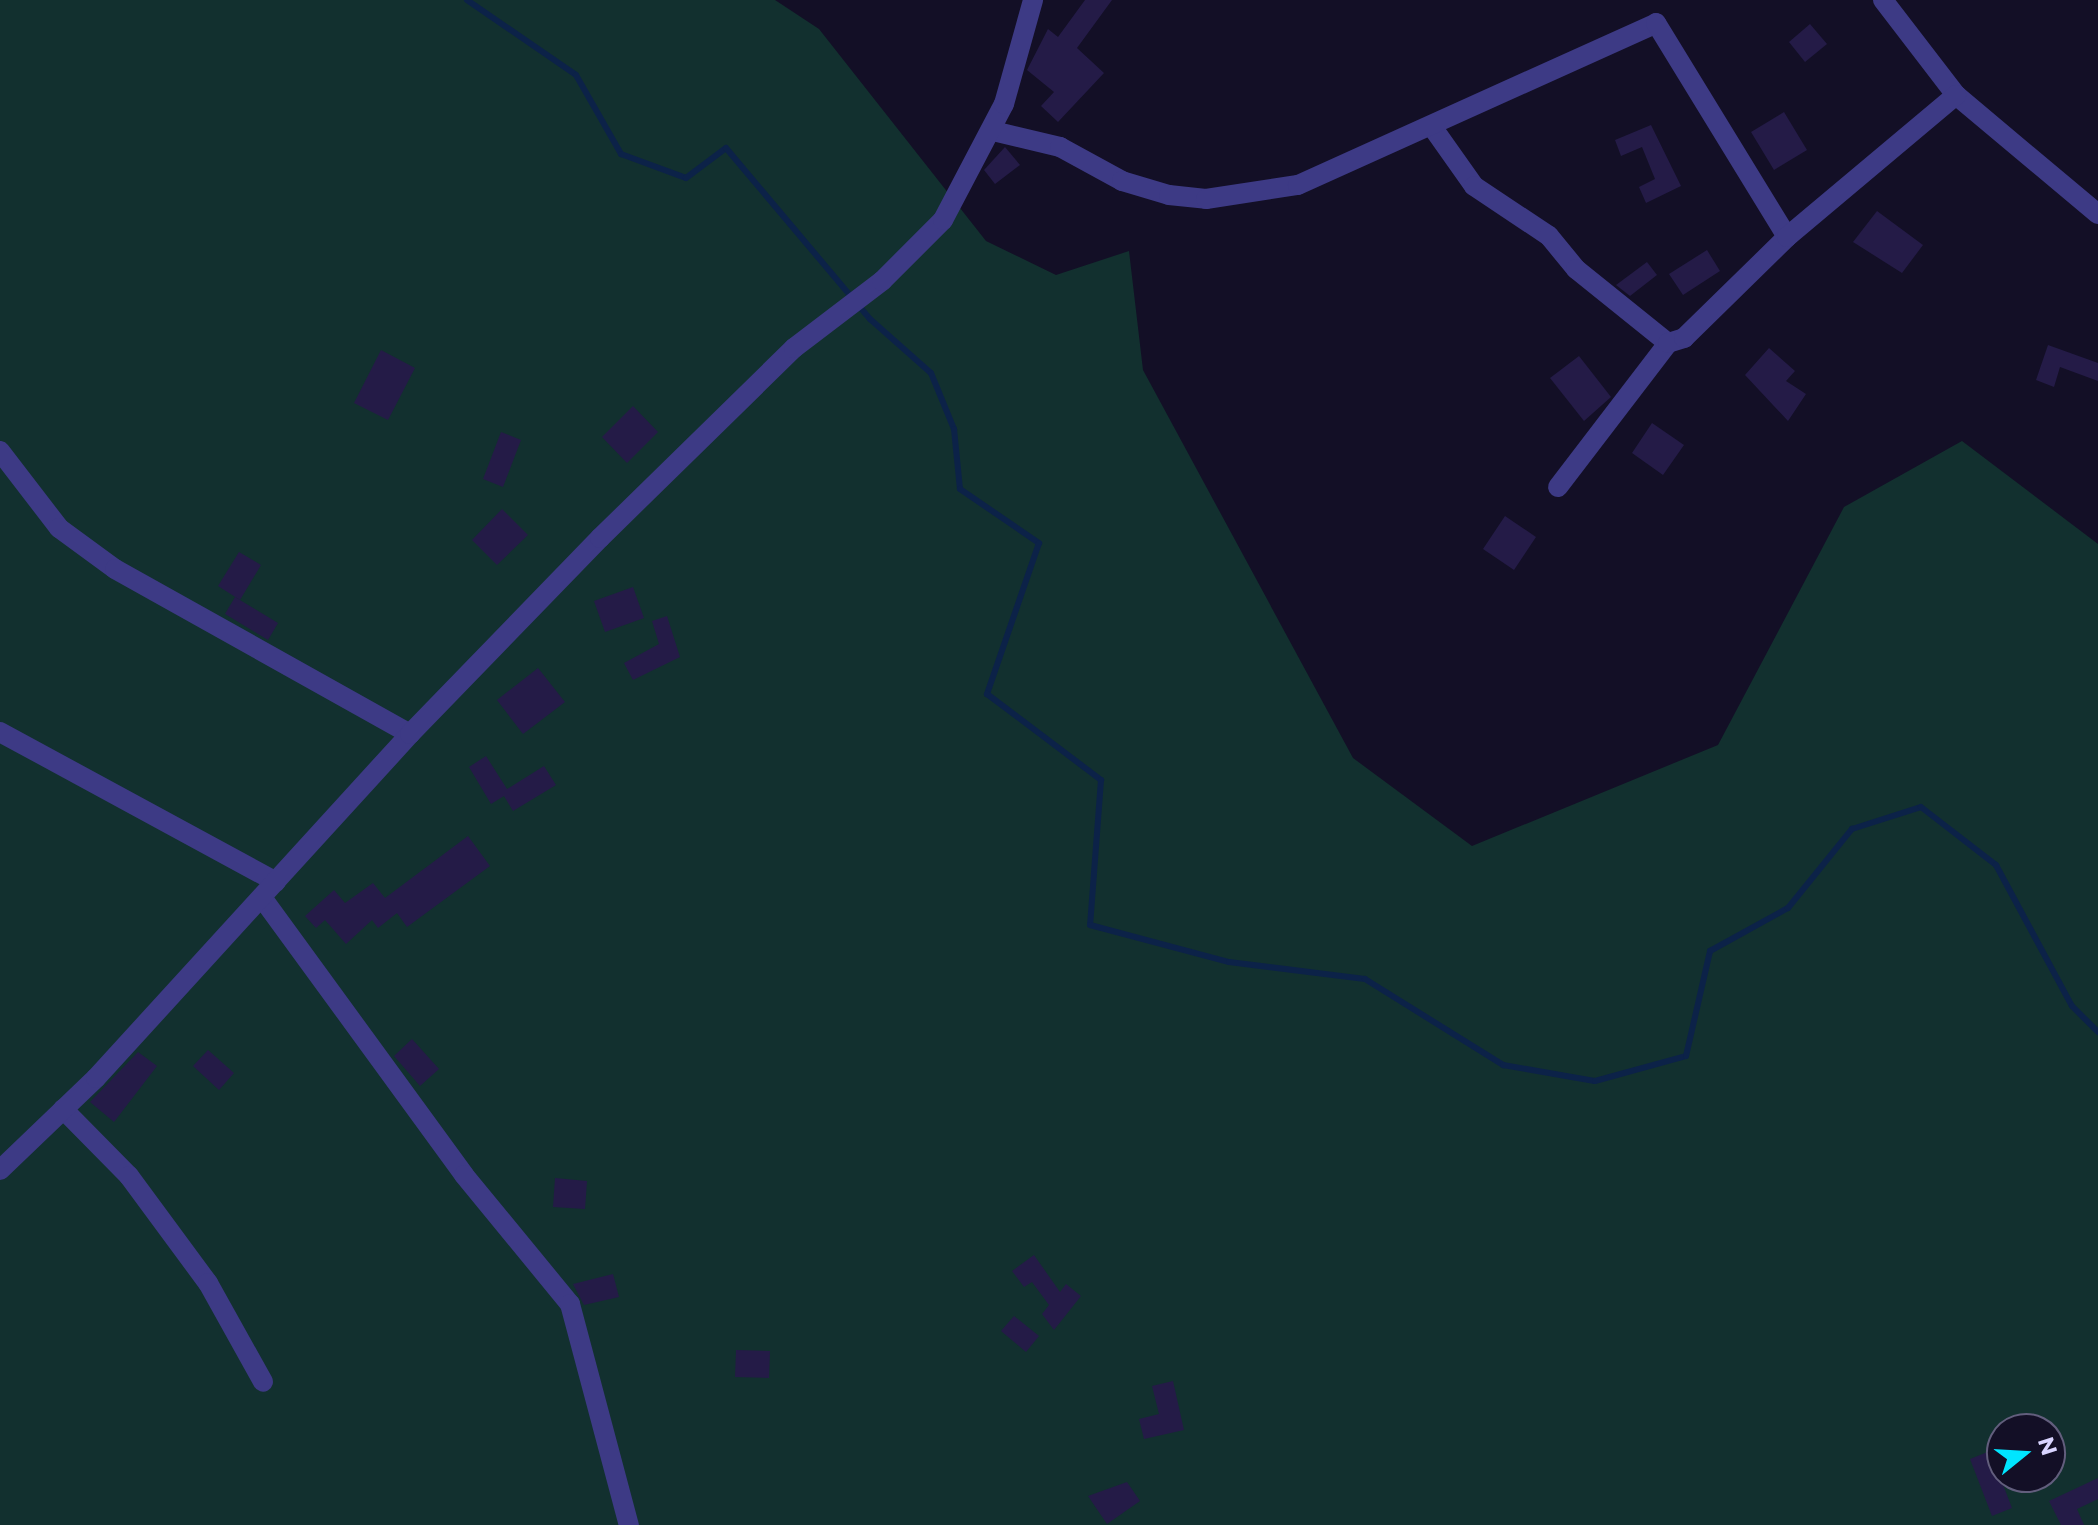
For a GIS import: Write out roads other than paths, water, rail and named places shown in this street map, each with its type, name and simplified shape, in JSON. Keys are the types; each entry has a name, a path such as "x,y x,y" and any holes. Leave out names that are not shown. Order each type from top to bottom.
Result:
{"street":[{"path":"0,1170 63,1109 263,899 410,734 710,428 943,220 993,131 1033,0"},
{"path":"1883,0 1956,95 2098,214"},
{"path":"993,131 1060,147 1122,181 1206,199 1334,175 1656,23 1787,237"},
{"path":"1558,487 1668,343 1684,338 1787,237 1956,95"},
{"path":"1433,128 1474,186 1549,236 1576,269 1668,343"},
{"path":"0,451 59,528 115,569 410,734"},
{"path":"0,732 276,882"},
{"path":"263,899 464,1175 570,1304 629,1525"},
{"path":"63,1109 129,1176 208,1283 263,1382"}],"waterway":[{"path":"467,0 576,75 621,154 686,178 726,148 870,319 931,373 954,429 960,489 1039,543 987,694 1101,780 1090,925 1229,962 1365,979 1503,1065 1595,1081 1686,1056 1710,951 1788,908 1852,829 1921,807 1996,865 2072,1006 2098,1032"}]}
